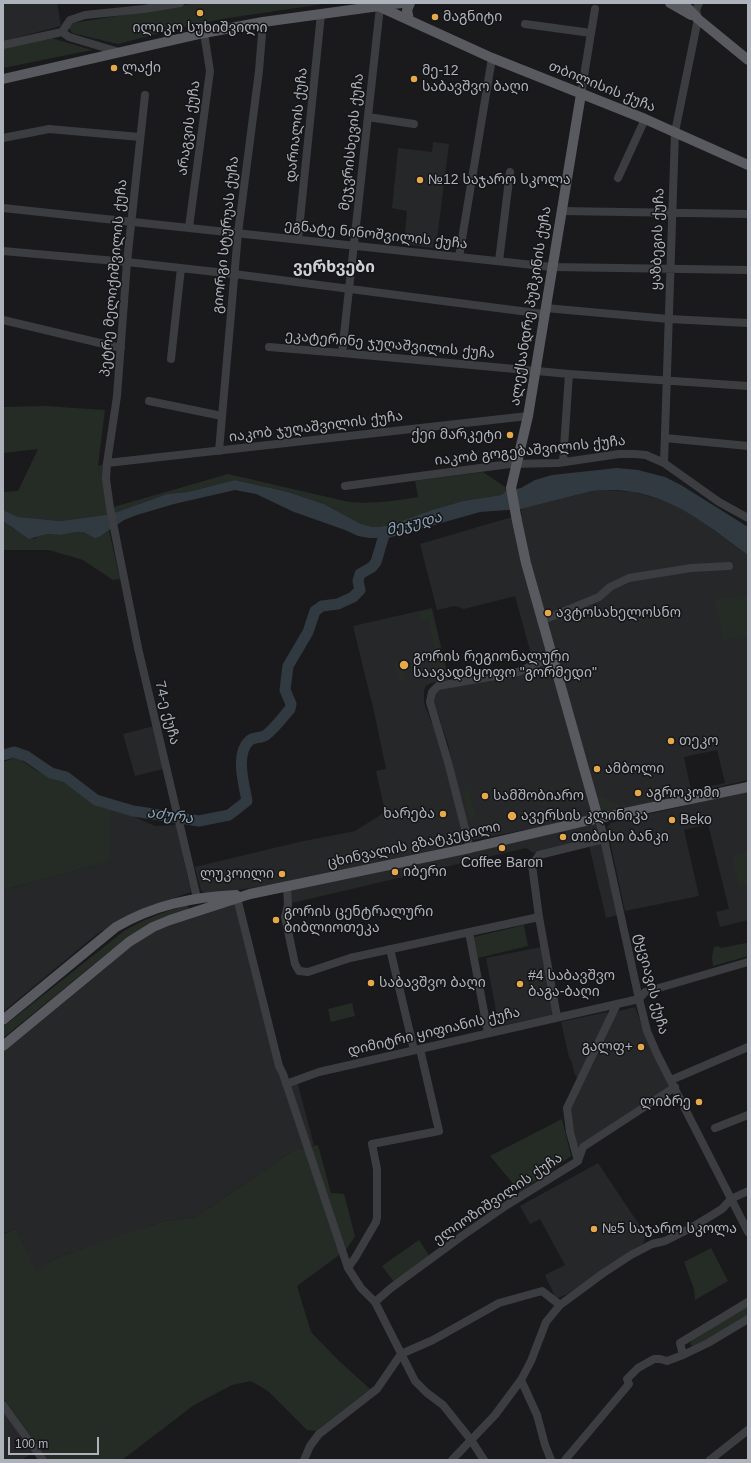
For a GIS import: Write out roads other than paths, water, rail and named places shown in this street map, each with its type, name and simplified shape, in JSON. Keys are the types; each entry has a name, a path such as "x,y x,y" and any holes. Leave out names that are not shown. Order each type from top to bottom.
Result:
{"main road":[{"path":"3,79 204,33 263,22 321,14 364,5 380,7 401,3"},
{"path":"409,20 407,10 410,3"},
{"path":"670,3 698,19"},
{"path":"684,3 698,19 748,60"},
{"name":"თბილისის ქუჩა","path":"380,7 492,58 645,119 748,165"},
{"name":"ალექსანდრე პუშკინის ქუჩა","path":"543,620 526,563 511,488 528,416 534,371 580,94"},
{"path":"543,620 598,818"},
{"name":"ცხინვალის გზატკეცილი","path":"3,1046 129,942 170,920 250,894 470,848 598,818 748,787"},
{"name":"ცხინვალის გზატკეცილი","path":"3,1020 116,927 143,913 184,900 250,894"},
{"path":"197,898 199,902 198,911"}],"street":[{"path":"3,45 62,32 70,20 85,15 144,6 180,3"},
{"name":"ყაზბეგის ქუჩა","path":"664,463 676,132 698,19 696,10 699,3"},
{"name":"მეჯვრისხევის ქუჩა","path":"342,353 380,7"},
{"name":"ალექსანდრე პუშკინის ქუჩა","path":"580,94 595,9"},
{"name":"დარიალის ქუჩა","path":"298,239 321,14"},
{"name":"გიორგი სტურუას ქუჩა","path":"219,451 238,233 259,67 263,22"},
{"path":"525,24 591,33"},
{"path":"62,32 69,37 119,52"},
{"name":"არაგვის ქუჩა","path":"189,227 210,71 204,33"},
{"path":"460,257 492,58"},
{"name":"პეტრე მელიქიშვილის ქუჩა","path":"107,463 117,396 127,262 145,95"},
{"path":"368,117 414,124"},
{"path":"618,178 645,119"},
{"path":"3,138 49,130 140,137"},
{"path":"499,261 510,172"},
{"name":"ეგნატე ნინოშვილის ქუჩა","path":"3,208 552,267 748,270"},
{"path":"561,211 672,214 748,214"},
{"path":"3,251 127,262 234,274 349,290 544,311 748,323"},
{"path":"171,358 181,268"},
{"path":"3,320 121,348"},
{"name":"ეკატერინე ჯუღაშვილის ქუჩა","path":"269,347 569,374 748,386"},
{"path":"563,462 569,374"},
{"path":"149,401 222,416"},
{"name":"იაკობ ჯუღაშვილის ქუჩა","path":"107,463 528,416"},
{"path":"665,438 748,446"},
{"name":"იაკობ გოგებაშვილის ქუჩა","path":"346,486 516,463 563,462 619,454 635,454 646,455 664,463 719,502 748,518"},
{"name":"74-ე ქუჩა","path":"107,463 110,508 138,648 197,898"},
{"path":"543,620 599,597 610,587 629,578 691,568 729,566"},
{"path":"470,848 448,762 430,702 432,692 438,686 518,672 553,658"},
{"name":"ტყვიავის ქუჩა","path":"598,818 647,1031 748,1232"},
{"path":"557,1017 539,917 532,865 539,855 604,839"},
{"path":"287,886 288,905 285,917 295,964 298,971 308,972 350,958 539,917"},
{"path":"237,898 278,1066 286,1084 348,1268 361,1288 375,1302 415,1381 427,1393 443,1405 471,1440 484,1460"},
{"path":"469,932 488,1033"},
{"path":"348,1268 376,1222 377,1217 377,1169 372,1144 439,1131 390,949"},
{"name":"დიმიტრი ყიფიანის ქუჩა","path":"286,1084 319,1072 639,999 645,992 748,962"},
{"name":"ელიოზიშვილის ქუჩა","path":"375,1302 391,1288 506,1205 578,1162 570,1132 567,1108 617,1004"},
{"path":"578,1162 584,1147 673,1083 748,1047"},
{"path":"715,1128 748,1114"},
{"path":"452,1460 495,1415 521,1380 531,1361 546,1322 560,1305 631,1255 652,1244 665,1240 691,1228 722,1209 731,1199 748,1191"},
{"path":"304,1460 310,1446 319,1434 377,1389 401,1354 433,1340 499,1304 542,1291 560,1305"},
{"path":"683,1355 680,1342 748,1302"},
{"path":"565,1460 629,1384 627,1379 638,1368 654,1359 667,1361 683,1355 708,1343 748,1319"},
{"path":"521,1380 537,1415 545,1445 552,1460"},
{"path":"3,1405 43,1460"},
{"path":"710,1460 748,1430"}],"water":[{"name":"მეჯუდა","path":"617,468 638,470 665,477 681,485 748,527 748,555 712,528 676,506 657,498 616,490 592,491 521,509 480,512 388,538 369,538 358,536 294,512 256,494 235,490 174,504 137,515 124,520 101,536 95,538 83,532 77,532 60,535 47,534 29,539 3,521 3,510 18,517 60,521 111,514 167,494 188,492 235,480 288,492 324,504 361,524 380,527 463,501 501,495 506,491 521,488 535,480 552,475"}],"waterway":[{"name":"აძურა","path":"3,755 14,752 26,756 51,773 66,777 96,800 133,811 199,821 229,815 247,801 241,761 242,753 245,747 251,739 266,735 290,709 291,704 285,690 288,666 308,632 315,611 322,606 338,604 353,597 360,590 358,581 360,574 372,567 376,562 385,532"}],"place":[{"name":"ილიკო სუხიშვილი","path":"200,13"},
{"name":"მაგნიტი","path":"435,17"},
{"name":"ლაქი","path":"114,68"},
{"name":"მე-12 საბავშვო ბაღი","path":"414,79"},
{"name":"№12 საჯარო სკოლა","path":"420,180"},
{"name":"ქეი მარკეტი","path":"510,435"},
{"name":"ავტოსახელოსნო","path":"548,613"},
{"name":"გორის რეგიონალური საავადმყოფო \"გორმედი\"","path":"404,665"},
{"name":"თეკო","path":"671,741"},
{"name":"ამბოლი","path":"597,769"},
{"name":"აგროკომი","path":"638,793"},
{"name":"სამშობიარო","path":"485,796"},
{"name":"ხარება","path":"443,814"},
{"name":"ავერსის კლინიკა","path":"512,816"},
{"name":"Beko","path":"672,820"},
{"name":"თიბისი ბანკი","path":"563,837"},
{"name":"Coffee Baron","path":"502,848"},
{"name":"იბერი","path":"395,872"},
{"name":"ლუკოილი","path":"282,874"},
{"name":"გორის ცენტრალური ბიბლიოთეკა","path":"276,920"},
{"name":"საბავშვო ბაღი","path":"371,983"},
{"name":"#4 საბავშვო ბაგა-ბაღი","path":"520,984"},
{"name":"გალფ+","path":"641,1047"},
{"name":"ლიბრე","path":"699,1102"},
{"name":"№5 საჯარო სკოლა","path":"594,1229"}],"district":[{"name":"ვერხვები","path":"334,268"}]}
